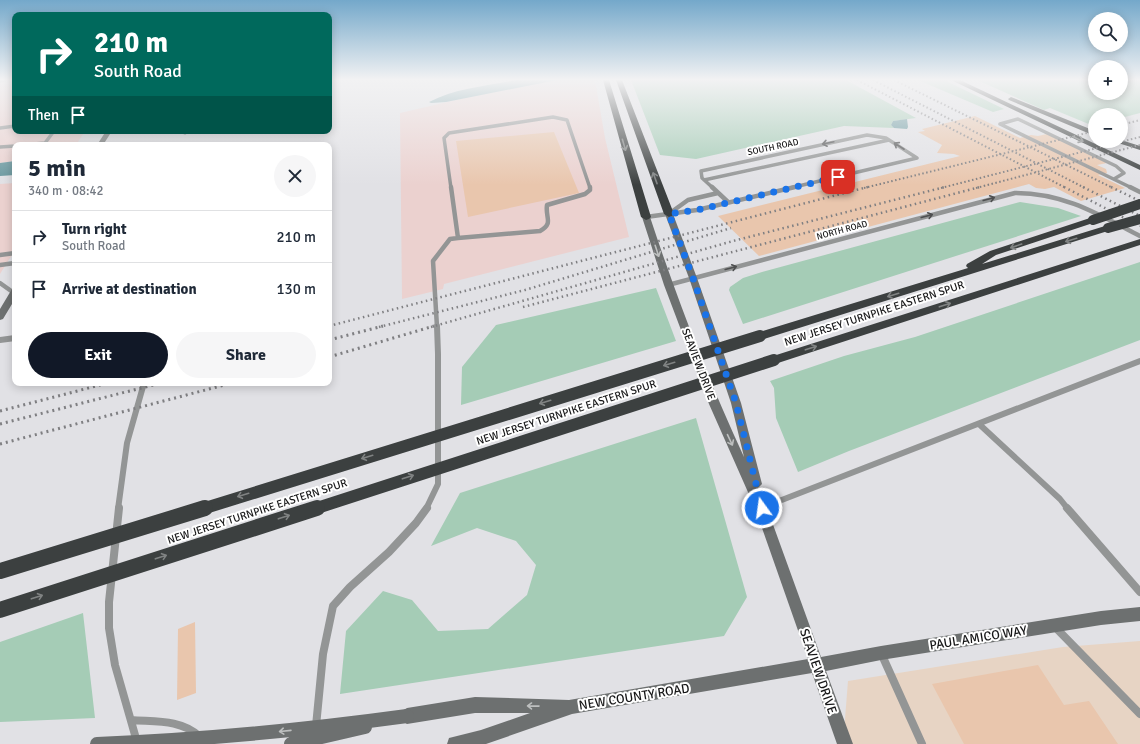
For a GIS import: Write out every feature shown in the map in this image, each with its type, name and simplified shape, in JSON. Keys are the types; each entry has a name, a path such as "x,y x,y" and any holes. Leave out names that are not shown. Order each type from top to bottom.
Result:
{"highway":[{"path":"616,115 646,217"},
{"path":"632,115 669,214"},
{"path":"1027,115 1140,168"},
{"path":"1040,115 1088,137"},
{"path":"1048,115 1088,131"},
{"path":"1128,144 1140,148"},
{"path":"1113,148 1140,160"},
{"path":"950,278 993,254 1140,204"},
{"name":"NEW JERSEY TURNPIKE EASTERN SPUR","path":"0,571 1140,218"},
{"name":"NEW JERSEY TURNPIKE EASTERN SPUR","path":"0,610 774,360 1139,240"}],"main road":[{"name":"SEAVIEW DRIVE","path":"669,214 693,278 736,403 762,508 844,744"},
{"name":"SEAVIEW DRIVE","path":"646,217 668,284 714,404 762,508"},
{"path":"0,317 12,296"},
{"name":"PAUL AMICO WAY","path":"817,665 1054,625 1140,614"},
{"name":"NEW COUNTY ROAD","path":"455,744 481,738 572,706 817,665"},
{"path":"97,744 223,738 310,729 475,705 572,706"},
{"path":"291,744 338,734 407,716"}],"lane":[{"path":"315,744 323,654 333,606 350,587 389,552 416,523 430,502 438,484 438,377 433,261 450,239 458,239 540,231 546,228 549,223 549,217 546,213 546,205 585,194 590,190 590,186 567,120 553,117 449,133 444,138 458,239"},
{"path":"1114,179 1124,173 1116,166 1018,120 1000,124 1140,192"},
{"path":"0,128 12,126"},
{"name":"SOUTH ROAD","path":"646,217 697,210 917,158 882,136 867,135 701,171 701,175 704,180"},
{"path":"704,180 890,140"},
{"path":"0,147 12,146"},
{"path":"704,180 728,202"},
{"name":"NORTH ROAD","path":"668,284 1007,194 1020,192 1043,194 1074,202 1139,240"},
{"path":"669,214 688,200 718,193"},
{"path":"0,255 12,253"},
{"path":"0,265 12,263"},
{"path":"0,283 12,291"},
{"path":"0,340 12,338"},
{"path":"762,508 1140,361"},
{"path":"138,744 111,646 109,602 124,458 143,386"},
{"path":"979,424 1060,499 1140,592"},
{"path":"1054,625 1140,714"},
{"path":"881,653 922,744"},
{"path":"299,744 317,719"},
{"path":"131,720 179,724 195,731 205,744"}],"shaded area":[{"path":"0,115 12,115 12,134 83,134 78,142 12,142 12,161 0,163"},
{"path":"400,115 601,115 605,138 629,237 444,284 443,289 402,299"},
{"path":"12,183 12,255 0,274 0,184"},
{"path":"1140,641 1140,744 843,744 848,681 1063,647"}],"green space":[{"path":"644,115 910,115 916,118 893,121 891,125 894,128 844,126 696,159 660,155"},
{"path":"1066,115 1088,115 1088,124"},
{"path":"1020,202 1058,208 1081,216 743,324 729,290 730,287 743,278 762,272"},
{"path":"1140,262 1140,340 849,451 798,472 776,418 774,388 770,381 844,356 915,337"},
{"path":"656,288 676,341 461,405 462,367 496,325"},
{"path":"696,418 747,597 724,636 340,694 346,631 383,591 412,600 438,631 488,629 527,595 536,565 516,541 477,528 431,546 460,493"},
{"path":"83,613 95,718 0,722 0,642"}],"water":[{"path":"907,119 907,129 894,128 891,125 893,121"},
{"path":"12,161 12,175 0,176 0,163"}],"building":[{"path":"975,116 1020,138 1031,135 1038,136 1047,134 1107,163 1097,165 1106,169 1107,173 1098,175 1125,188 1081,201 1054,187 1045,189 1036,188 1029,184 759,256 718,216 960,156 954,154 937,153 942,145 918,132 925,131 922,129"},
{"path":"554,132 579,193 468,217 456,141"},
{"path":"195,622 196,693 177,700 178,629"},
{"path":"1038,665 1064,705 1089,701 1118,744 964,744 932,684"}],"railway":[{"path":"924,115 1001,154"},
{"path":"941,115 1013,151"},
{"path":"964,115 1030,147"},
{"path":"1128,123 1140,120"},
{"path":"1030,147 1088,133"},
{"path":"1054,159 1140,137"},
{"path":"1065,165 1140,145"},
{"path":"1013,151 1030,147"},
{"path":"1030,147 1054,159"},
{"path":"1001,154 1013,151"},
{"path":"1013,151 1037,163"},
{"path":"867,187 1001,154"},
{"path":"1001,154 1025,167"},
{"path":"1037,163 1054,159"},
{"path":"1054,159 1065,165"},
{"path":"1025,167 1037,163"},
{"path":"1037,163 1048,169"},
{"path":"1048,169 1065,165"},
{"path":"1065,165 1113,188"},
{"path":"941,188 1025,167"},
{"path":"1025,167 1036,172"},
{"path":"1036,172 1048,169"},
{"path":"1048,169 1085,188"},
{"path":"976,188 1036,172"},
{"path":"1036,172 1066,188"},
{"path":"332,325 867,187"},
{"path":"431,327 733,241 945,187"},
{"path":"523,307 980,187"},
{"path":"1064,187 1140,226"},
{"path":"1083,187 1140,216"},
{"path":"1111,187 1140,201"},
{"path":"379,327 525,290 731,228"},
{"path":"332,339 383,326"},
{"path":"332,356 434,326"},
{"path":"0,411 96,386"},
{"path":"0,424 149,386"},
{"path":"0,444 221,386"}],"route":[{"path":"762,508 736,403 708,320 669,214 697,210 734,200 838,177"}]}
